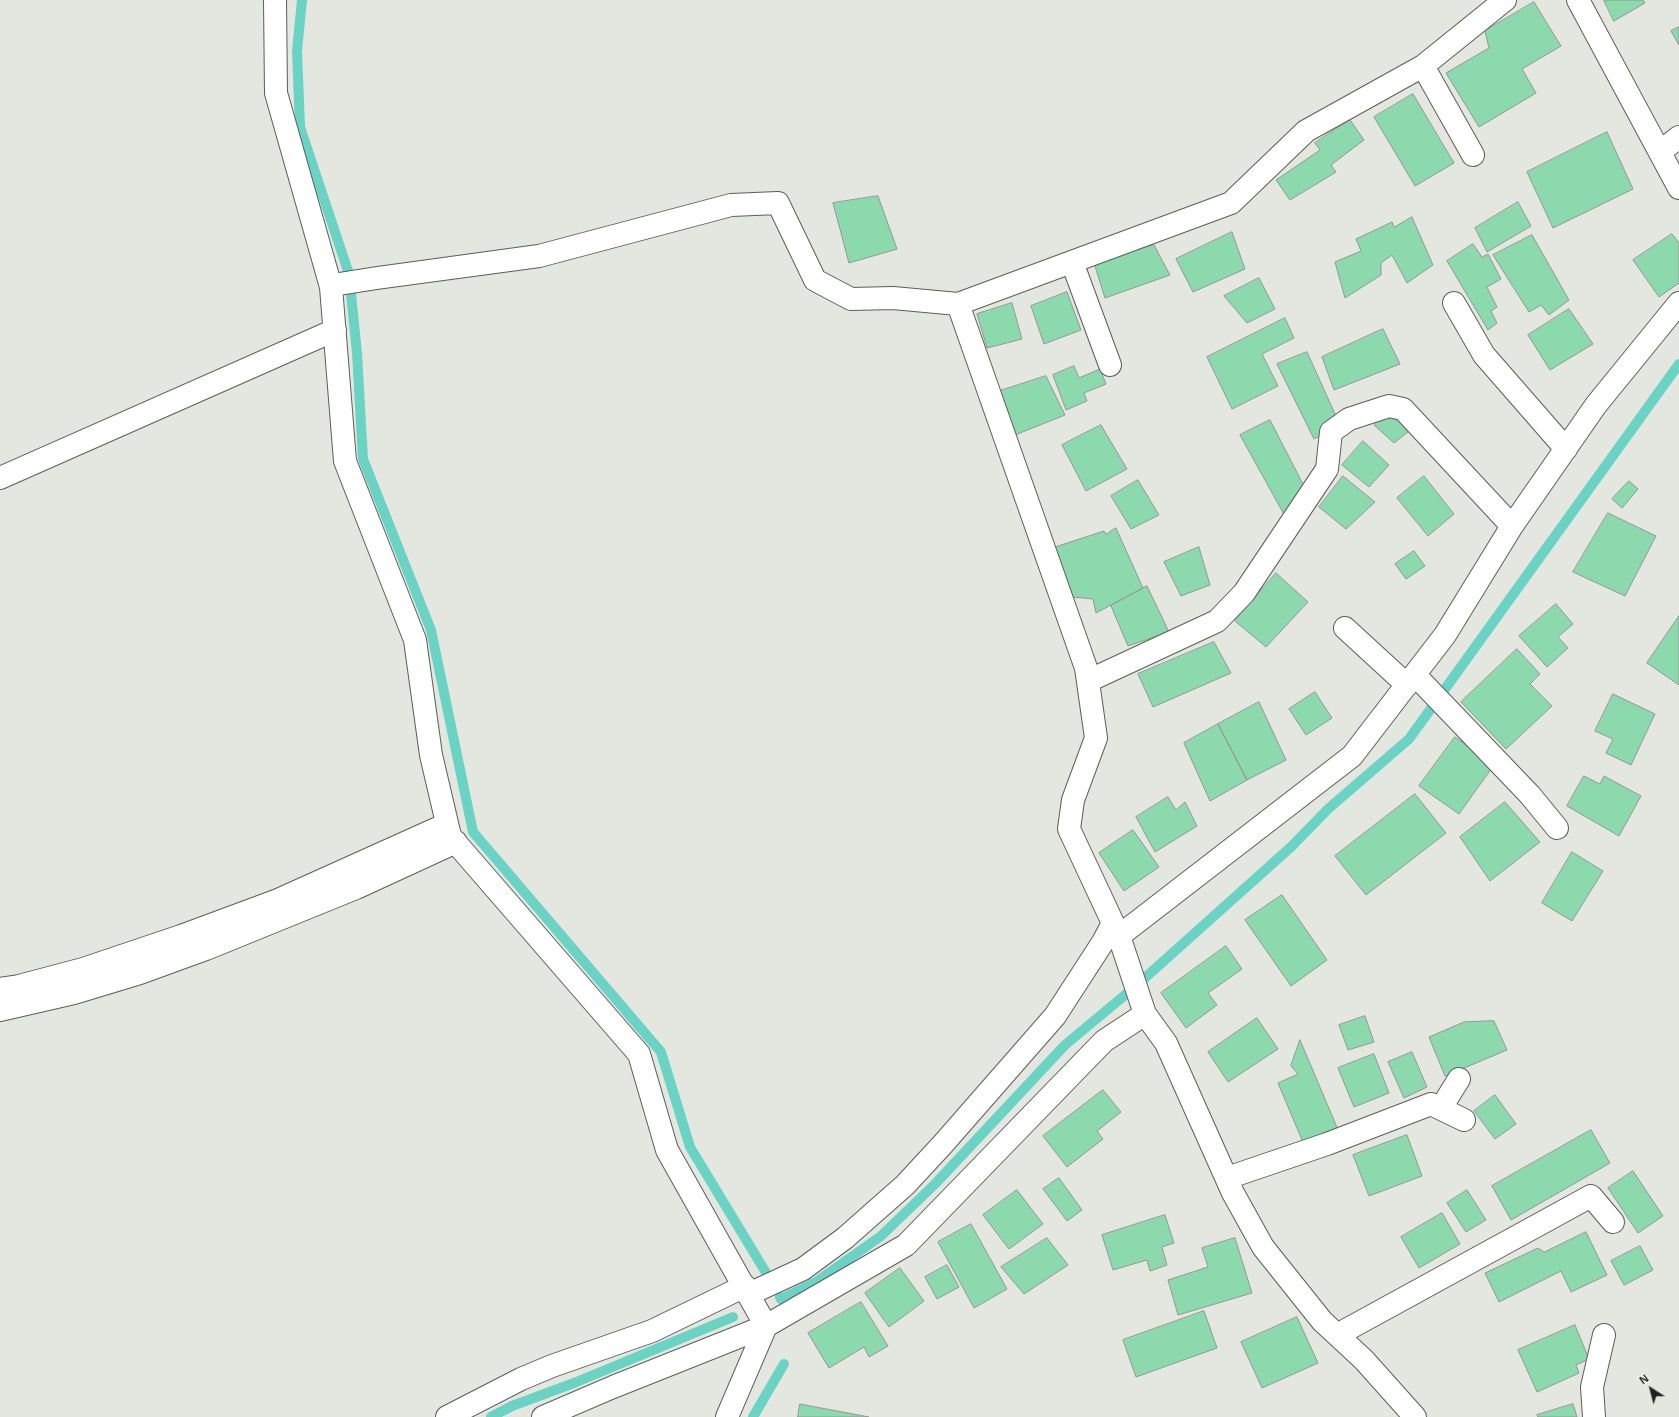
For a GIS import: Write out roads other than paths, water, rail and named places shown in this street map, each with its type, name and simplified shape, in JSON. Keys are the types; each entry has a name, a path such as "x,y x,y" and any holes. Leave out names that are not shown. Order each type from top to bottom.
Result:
{"street":[{"path":"274,0 276,94 335,286 335,330 345,461 415,640 431,755 451,833 639,1054 667,1150 766,1326"},
{"path":"335,286 378,278 539,256 731,205 778,203 815,280 851,299 892,298 958,304 1231,203 1306,131 1423,66 1505,0"},
{"path":"1578,0 1679,188"},
{"path":"1423,66 1473,155"},
{"path":"1660,152 1679,136"},
{"path":"1072,262 1110,365"},
{"path":"1454,303 1484,355 1566,449"},
{"path":"447,1417 521,1379 652,1331 747,1290 803,1269 845,1238 905,1185 943,1144 1055,1016 1103,942 1119,937 1352,756 1415,681 1446,635 1512,526 1596,405 1679,303"},
{"path":"958,304 1086,668 1096,738 1073,800 1069,829 1119,937 1144,1010 1166,1043 1227,1178 1263,1247 1322,1321 1364,1360 1415,1417"},
{"path":"0,478 335,330"},
{"path":"1088,681 1217,622 1244,594 1323,475 1327,468 1331,432 1349,419 1389,406 1403,409 1512,526"},
{"path":"1345,628 1415,681 1454,714 1530,795 1557,828"},
{"path":"0,989 19,986 83,969 181,936 451,833"},
{"path":"0,1010 74,993 147,971 356,888 451,833"},
{"path":"543,1417 613,1387 766,1326 906,1245 1104,1041 1144,1010"},
{"path":"1440,1108 1459,1079"},
{"path":"1227,1178 1327,1144 1431,1104 1464,1120"},
{"path":"1337,1335 1591,1196 1613,1222"},
{"path":"727,1417 766,1326"},
{"path":"1594,1417 1592,1387 1604,1334"}],"waterway":[{"path":"302,0 297,51 300,127 349,274 357,353 363,459 431,630 473,832 661,1052 690,1147 765,1271"},
{"path":"780,1297 781,1299 816,1282 881,1236 935,1184 1065,1045 1137,985 1292,846 1328,809 1409,739 1679,364"},
{"path":"491,1417 512,1406 574,1383 733,1317"},
{"path":"753,1417 784,1364"}]}
